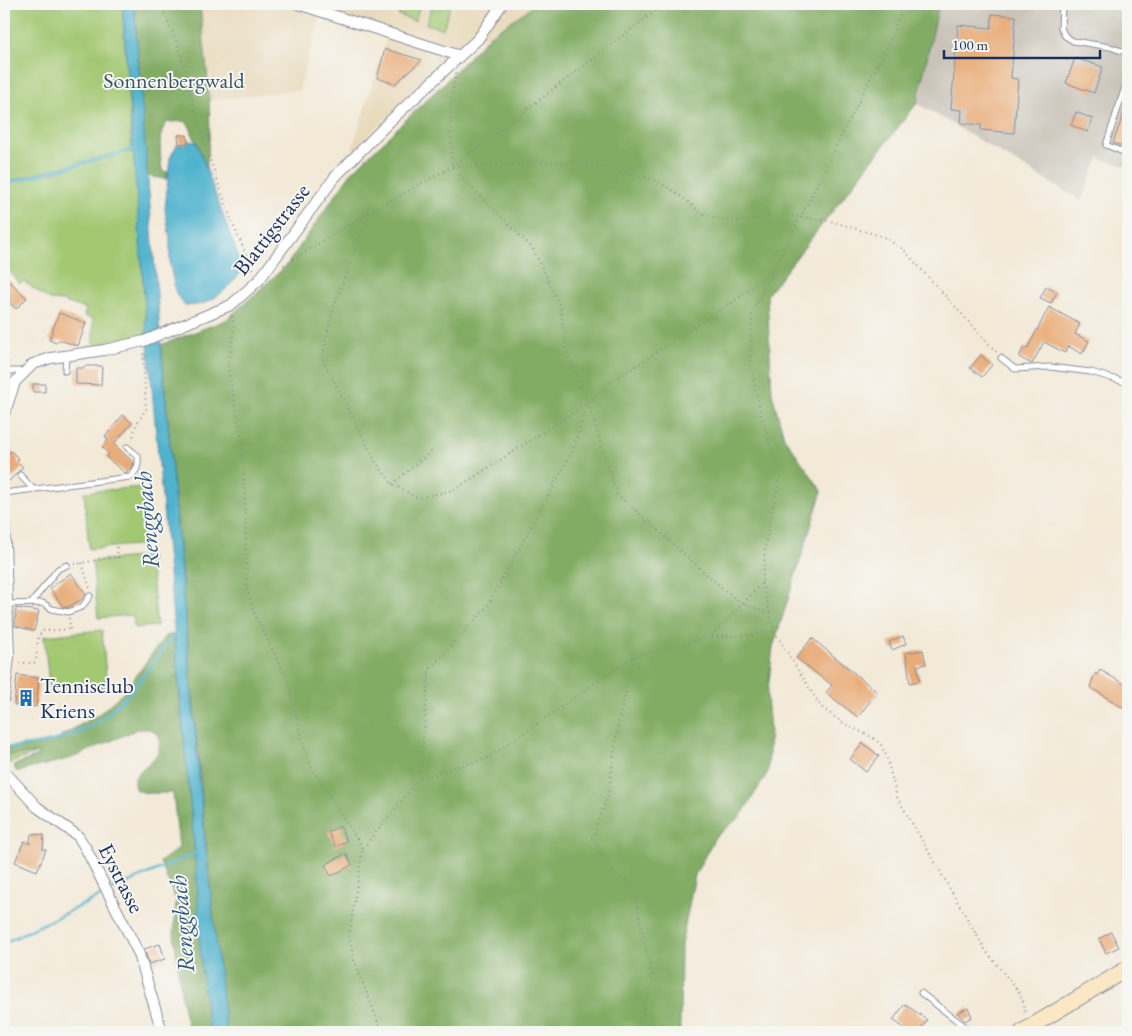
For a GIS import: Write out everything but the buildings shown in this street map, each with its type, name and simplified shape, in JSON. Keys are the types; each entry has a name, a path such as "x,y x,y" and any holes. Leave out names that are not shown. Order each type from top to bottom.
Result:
{"street":[{"path":"298,4 460,56"},
{"name":"Blattigstrasse","path":"24,371 39,361 143,345 231,304 259,280 335,177 390,121 460,56 486,29 502,4"},
{"path":"4,414 12,388 24,371"},
{"path":"4,516 9,662 4,698"},
{"name":"Eystrasse","path":"4,771 37,807 78,836 85,847 139,954 162,1032"},
{"path":"1024,1031 1128,968"}],"lane":[{"path":"1062,4 1061,28 1065,36 1072,41 1110,47 1128,53"},
{"path":"1128,78 1106,145 1128,154"},
{"path":"65,371 66,356"},
{"path":"1001,358 1015,369 1050,367 1090,372 1128,383"},
{"path":"4,378 6,371 24,371"},
{"path":"4,493 130,477 135,473 139,463 138,456 127,447"},
{"path":"20,475 32,488"},
{"path":"32,602 58,569 67,565"},
{"path":"8,604 43,602 52,609 68,612 82,607 90,596"},
{"path":"921,994 972,1032"}],"path":[{"path":"160,4 178,46 203,140 248,262 259,280"},
{"path":"276,270 369,212 452,167 664,4"},
{"path":"904,4 889,42 752,313 750,362 761,415 780,476 766,541 762,583 774,631 825,712 875,739 881,746 886,755 897,797 986,950 1018,990 1024,1002 1024,1031"},
{"path":"460,56 450,107 452,167 533,249 560,306 567,354 588,403 617,494 721,587 742,603 768,613"},
{"path":"452,167 581,160 654,179 676,193 701,213 720,219 744,221 776,214 863,229 884,237 903,249 1001,358"},
{"path":"369,212 332,312 322,358 375,461 392,484 418,498 454,490 588,403 607,385 737,300 772,271"},
{"path":"231,304 234,327 228,369 243,444 247,586 254,614 287,678 304,747 312,769 363,848"},
{"path":"127,447 134,440 136,425 146,409 143,345"},
{"path":"382,1032 354,960 349,936 363,848 420,778 430,670 487,606 572,452 588,403"},
{"path":"392,484 432,451"},
{"path":"117,547 118,558"},
{"path":"67,565 124,556"},
{"path":"82,563 90,596"},
{"path":"711,637 762,583"},
{"path":"68,612 72,633"},
{"path":"9,662 34,663 37,656 38,638 42,631 71,629"},
{"path":"420,778 488,758 633,657 711,637 774,631"},
{"path":"633,657 618,724 608,796 592,838 612,870 633,886 653,982 636,1032"}],"shaded area":[{"path":"200,4 536,4 489,36 471,38 351,152 387,36 320,17 299,90 210,100"},
{"path":"939,4 1128,4 1128,167 1099,158 1081,201 917,103"}],"green space":[{"path":"4,4 122,4 132,149 4,182"},
{"name":"Sonnenbergwald","path":"134,4 200,4 210,128 206,169 190,127 185,121 168,122 164,126 160,145 162,171 168,172 167,179 147,176"},
{"path":"402,4 420,4 415,21 398,15"},
{"path":"433,4 451,4 443,29 426,24"},
{"path":"536,4 939,4 917,103 767,295 772,393 784,437 822,491 773,647 767,698 770,729 768,772 741,816 715,837 695,875 681,946 680,1032 226,1032 216,953 161,345 226,320 286,266 351,173 445,82 489,36"},
{"path":"134,151 147,334 100,346 93,344 93,319 84,316 86,309 62,301 50,300 23,281 20,284 4,265 4,185"},
{"path":"141,487 147,544 89,549 84,492"},
{"path":"150,556 157,626 134,628 133,615 98,618 92,561"},
{"path":"102,630 107,688 50,694 44,636"},
{"path":"174,634 197,878 201,964 209,1032 189,1032 182,1000 174,935 176,900 160,862 179,848 173,793 147,793 136,790 134,784 138,774 157,754 159,737 151,729 138,729 72,758 21,771 16,771 14,765 38,756 38,753 4,756 4,750 63,740 61,736 99,714 125,691 165,636"},
{"path":"38,753 4,765 4,756"}],"water":[{"path":"122,4 134,4 161,345 204,832 226,1032 209,1032 201,964 197,878 147,334"},
{"path":"188,140 197,143 240,262 241,272 217,296 201,304 193,305 184,305 176,294 170,265 170,238 165,209 170,158 177,145 188,144"}],"waterway":[{"path":"4,184 136,149"},
{"path":"4,748 48,742 70,736 90,727 126,697 176,634"},
{"name":"Renggbach","path":"111,890 198,852"},
{"path":"4,943 105,894"}],"place":[{"name":"Tennisclub Kriens","path":"26,698"}]}
